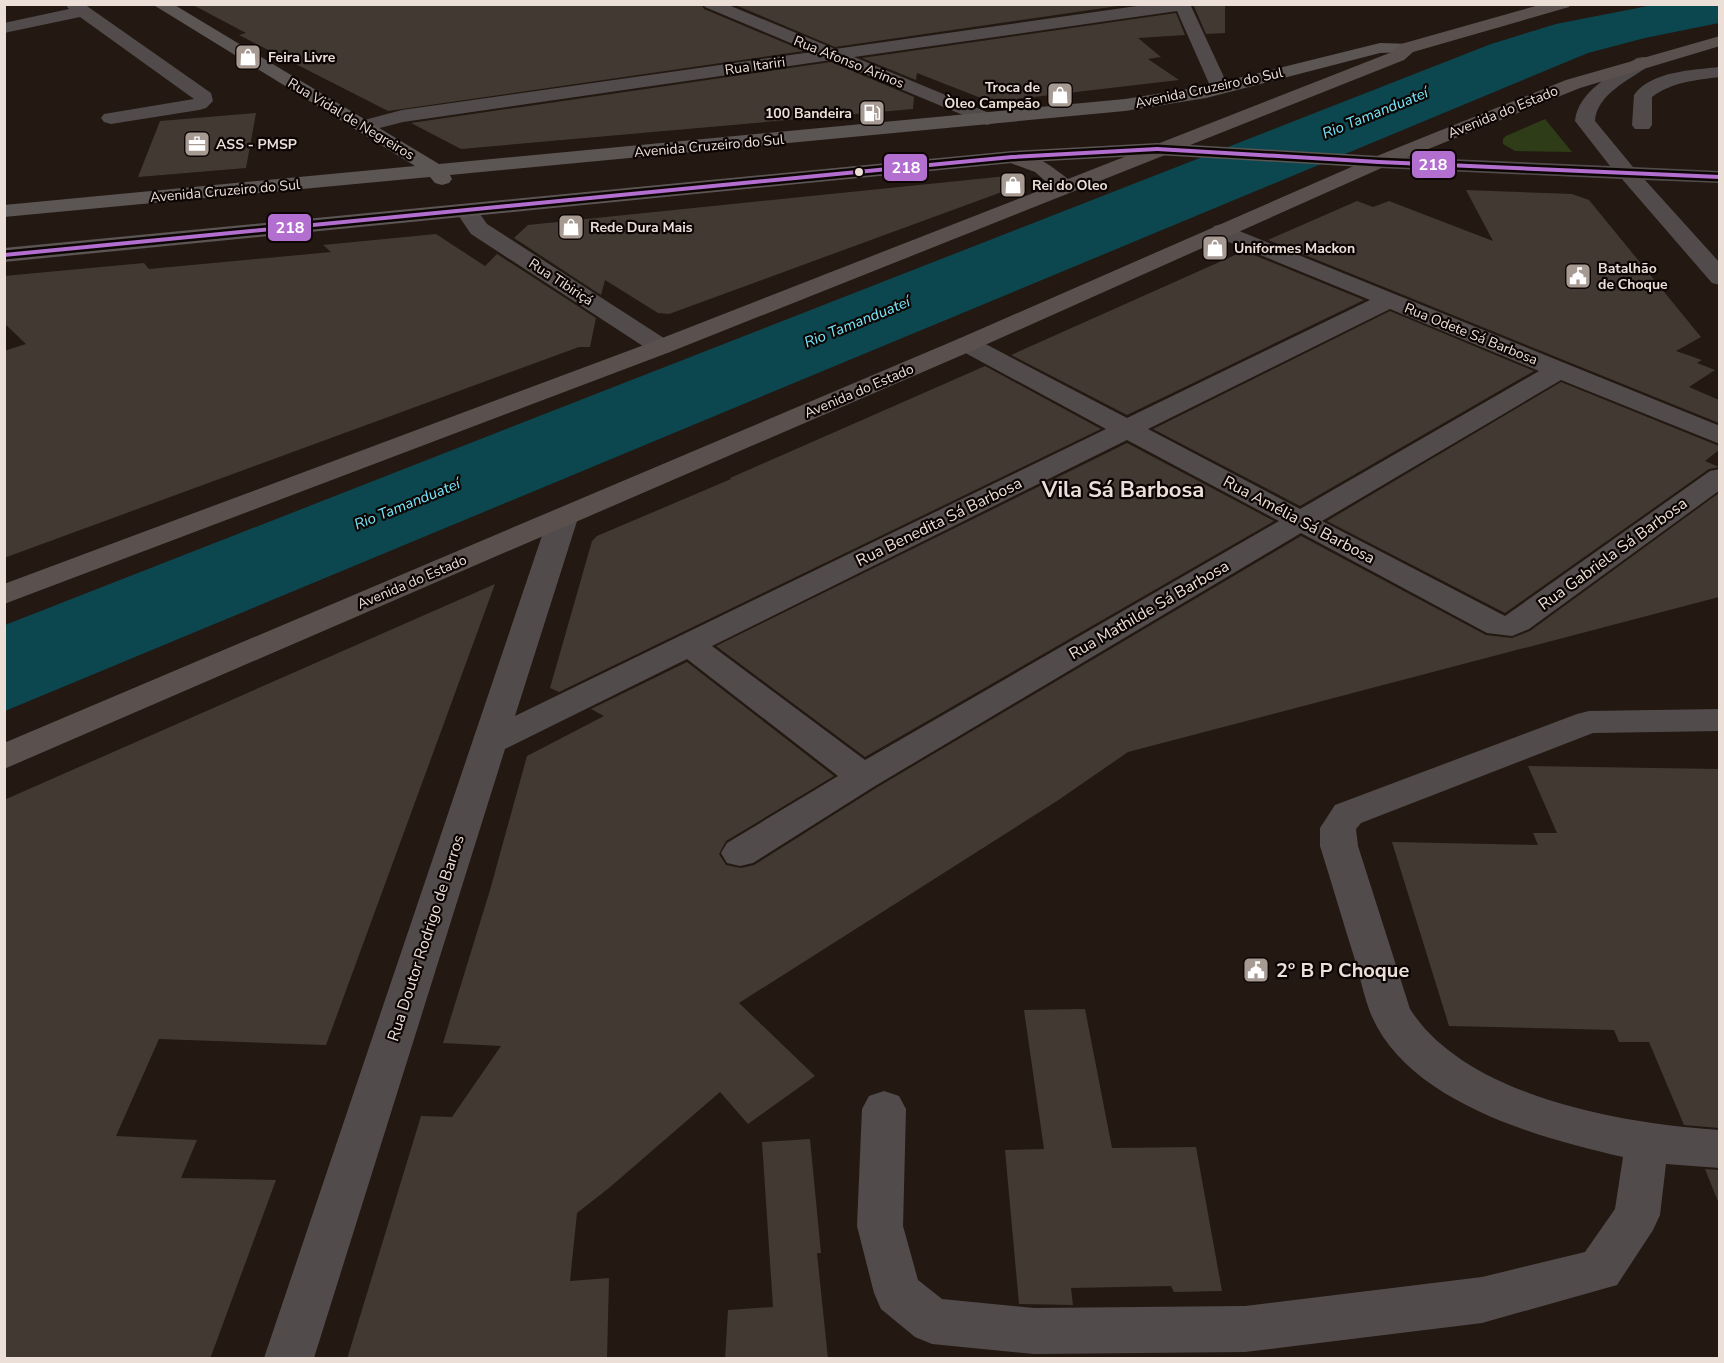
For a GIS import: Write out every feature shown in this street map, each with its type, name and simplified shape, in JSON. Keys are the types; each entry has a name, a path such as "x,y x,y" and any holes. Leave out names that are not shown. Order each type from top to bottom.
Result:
{"highway":[{"path":"4,595 661,347 1157,149 1398,56 1407,48 1563,4"},
{"name":"Avenida do Estado","path":"4,757 968,344 1379,162 1573,84 1719,41"},
{"path":"1696,47 1719,46"},
{"path":"1012,157 1050,172 1065,187"}],"main road":[{"name":"Rua Vidal de Negreiros","path":"160,4 437,172 467,212"},
{"name":"Avenida Cruzeiro do Sul","path":"4,211 437,172 1153,102 1221,88 1380,48 1407,48"},
{"path":"4,255 467,212 1012,157 1157,149 1379,162"},
{"path":"134,243 165,232 360,212 380,208 400,196 391,185 368,177"}],"street":[{"name":"Rua Afonso Arinos","path":"711,4 987,119"},
{"name":"Rua Itariri","path":"364,126 402,116 1182,5"},
{"path":"1182,5 1221,88"},
{"path":"4,28 78,8 204,97 204,101 199,104 111,118"},
{"path":"1696,47 1719,71"},
{"path":"1643,62 1599,95 1587,107 1584,114 1588,128 1719,278"},
{"path":"1642,125 1643,95 1650,88 1682,76 1719,71"},
{"path":"1379,162 1719,177"},
{"name":"Rua Tibiriçá","path":"467,212 479,229 661,347"},
{"name":"Rua Odete Sá Barbosa","path":"1222,231 1719,436"},
{"name":"Rua Benedita Sá Barbosa","path":"489,743 1389,300"},
{"name":"Rua Amélia Sá Barbosa","path":"968,344 1490,623 1505,626"},
{"name":"Rua Mathilde Sá Barbosa","path":"740,853 863,777 1559,370"},
{"name":"Rua Gabriela Sá Barbosa","path":"1505,626 1518,622 1719,477"},
{"name":"Rua Doutor Rodrigo de Barros","path":"289,1359 563,518"},
{"path":"689,644 863,777"},
{"path":"1719,720 1589,722 1348,814 1338,828 1339,846 1391,1013 1401,1031 1418,1051 1433,1063 1496,1098 1602,1135 1690,1148 1719,1149"},
{"path":"884,1109 880,1226 898,1293 932,1321 1034,1331 1245,1329 1482,1300 1600,1270 1637,1215 1647,1142"}],"green space":[{"path":"1545,119 1572,152 1515,151 1503,144 1506,136"}],"water":[{"name":"Rio Tamanduateí","path":"1653,5 1719,5 1719,23 1645,38 1588,53 5,711 5,625 1491,44 1556,24"}],"building":[{"path":"191,4 701,4 704,9 804,51 388,111 239,35 246,33"},
{"path":"733,4 1132,4 835,47"},
{"path":"1193,4 1225,4 1225,33 1206,34"},
{"path":"1176,13 1185,35 1138,38 1161,57 1148,59 1179,80 991,102 917,73 916,80 862,58"},
{"path":"831,62 914,97 913,109 461,149 411,123"},
{"path":"256,113 246,168 138,177 160,121"},
{"path":"1007,176 1010,189 669,314 658,313 605,280 601,295 514,238 528,225"},
{"path":"1466,190 1572,194 1589,200 1701,337 1676,351 1702,360 1697,363 1715,370 1689,387 1719,400 1719,423 1268,240 1357,201 1373,207 1389,201 1493,241"},
{"path":"436,234 485,266 497,254 596,318 590,347 579,347 4,558 4,351 26,344 4,323 4,276 144,263 149,269 331,252 323,245"},
{"path":"1244,251 1364,300 1127,415 1011,355"},
{"path":"1390,311 1534,371 1300,506 1153,429"},
{"path":"985,366 1101,429 559,692 550,688 592,541 597,536"},
{"path":"1561,382 1719,446 1719,450 1705,461 1719,467 1709,469 1505,613 1327,521"},
{"path":"1127,443 1274,521 865,757 716,646"},
{"path":"1719,493 1719,597 1128,752 1057,801 739,1003 815,1076 748,1124 720,1092 577,1213 570,1281 609,1278 607,1359 347,1359 421,1116 452,1117 501,1046 443,1043 490,890 527,756 604,716 591,709 687,662 834,776 726,841 719,854 726,865 741,868 754,865 876,788 1301,536 1486,635 1512,638 1530,631"},
{"path":"495,584 326,1045 159,1039 116,1136 197,1140 181,1178 276,1180 210,1359 4,1359 4,800"},
{"path":"1528,766 1719,769 1719,1128 1684,1125 1649,1042 1619,1042 1614,1030 1449,1026 1392,842 1538,845 1533,833 1557,833"},
{"path":"1085,1009 1112,1148 1196,1147 1222,1291 1174,1292 1171,1286 1071,1288 1073,1305 1019,1304 1005,1150 1044,1149 1024,1010"},
{"path":"810,1139 821,1253 817,1253 828,1359 725,1359 728,1310 773,1307 762,1142"},
{"path":"1705,1169 1719,1170 1719,1204"}],"transit line":[{"name":"218","path":"4,255 1012,157 1157,149 1379,162 1720,177"}],"place":[{"name":"Feira Livre","path":"248,57"},
{"name":"Troca de Òleo Campeão","path":"1060,95"},
{"name":"100 Bandeira","path":"872,113"},
{"name":"ASS - PMSP","path":"197,144"},
{"name":"Rei do Oleo","path":"1013,185"},
{"name":"Rede Dura Mais","path":"571,227"},
{"name":"Uniformes Mackon","path":"1215,248"},
{"name":"Batalhão de Choque","path":"1578,276"},
{"name":"2º B P Choque","path":"1256,970"}],"district":[{"name":"Vila Sá Barbosa","path":"1123,490"}]}
